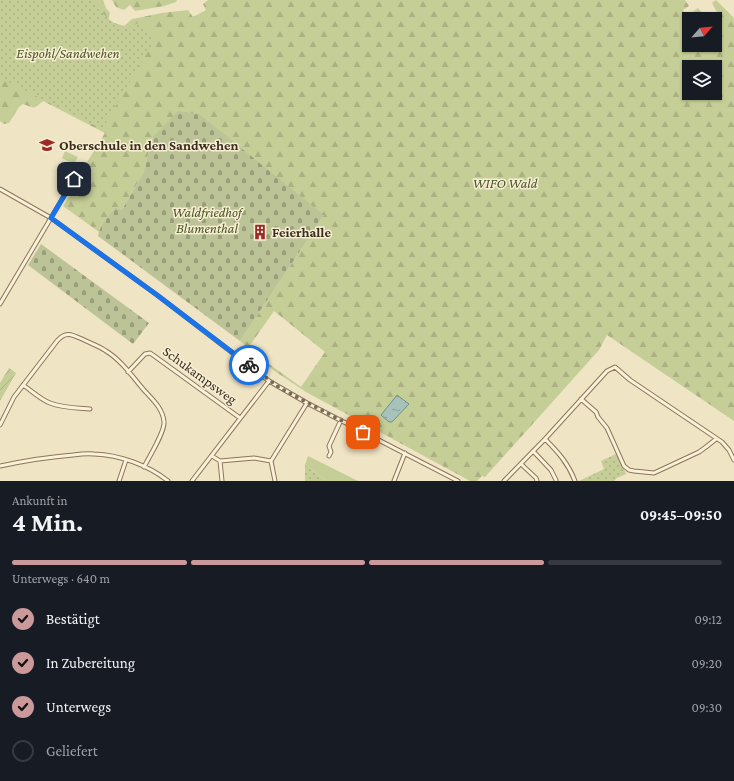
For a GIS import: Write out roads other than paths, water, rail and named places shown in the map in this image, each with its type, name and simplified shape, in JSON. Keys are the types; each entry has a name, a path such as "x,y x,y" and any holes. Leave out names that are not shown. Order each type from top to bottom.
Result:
{"street":[{"path":"0,304 74,179"},
{"path":"0,189 51,218 157,295 269,380 307,403 405,453 447,477 458,481"},
{"path":"0,425 14,397 59,338 68,334 74,335 106,351 116,359 158,406 162,414 164,424 162,432 144,467"},
{"name":"Schukampsweg","path":"128,372 145,354 153,355 240,418"},
{"path":"504,481 545,439 607,371 615,367 630,380 722,442 729,450 734,460"},
{"path":"192,481 269,380"},
{"path":"23,385 49,402 63,406 90,409"},
{"path":"581,399 596,412 607,428 624,466 629,470 654,473 699,452 716,439"},
{"path":"275,481 271,461 307,403"},
{"path":"329,456 331,452 329,446 341,420"},
{"path":"545,439 562,457 575,481"},
{"path":"533,451 551,470 556,480"},
{"path":"394,481 405,453"},
{"path":"0,466 48,457 106,454 144,467 155,472 168,481"},
{"path":"212,456 220,461 254,458 271,461"},
{"path":"119,481 126,460"},
{"path":"220,461 222,481"},
{"path":"521,464 538,481"}],"water":[{"path":"397,395 409,404 392,422 389,422 381,415"}],"place":[{"name":"Oberschule in den Sandwehen","path":"47,145"},
{"name":"Feierhalle","path":"260,232"}],"park label":[{"name":"Eispohl/Sandwehen","path":"68,53"},
{"name":"WIFO Wald","path":"505,183"},
{"name":"Waldfriedhof Blumenthal","path":"207,220"}]}
